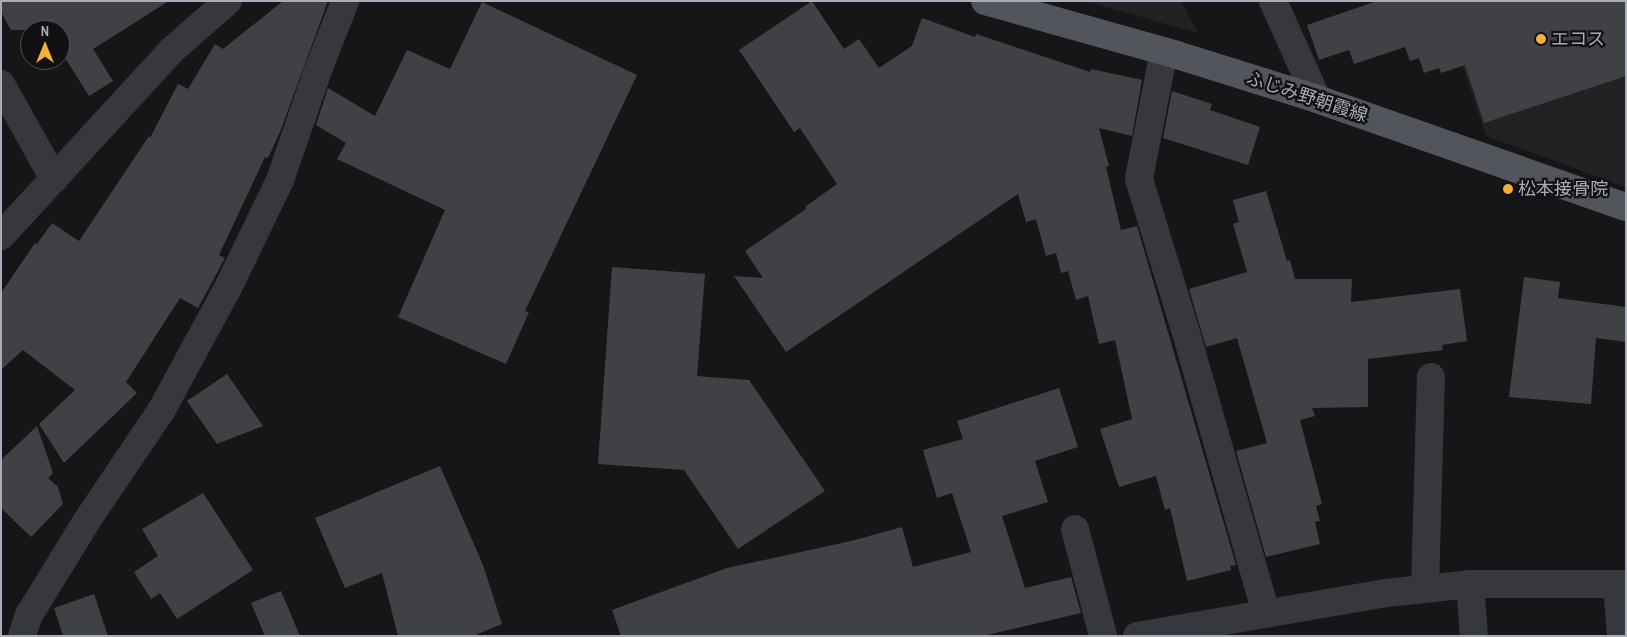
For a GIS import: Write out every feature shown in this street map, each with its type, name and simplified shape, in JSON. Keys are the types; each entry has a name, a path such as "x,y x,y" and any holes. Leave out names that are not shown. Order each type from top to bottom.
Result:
{"main road":[{"name":"ふじみ野朝霞線","path":"985,1 1164,51 1317,99 1626,207"}],"street":[{"path":"1,236 172,50 228,1"},
{"path":"22,636 29,615 86,522 161,411 229,286 280,180 345,1"},
{"path":"1273,1 1317,99"},
{"path":"1164,51 1139,179 1189,343 1266,614"},
{"path":"1,84 54,179"},
{"path":"1425,589 1431,377"},
{"path":"1075,529 1103,636"},
{"path":"1470,584 1474,636"},
{"path":"1137,636 1167,633 1266,614 1425,589 1470,584 1621,584 1622,636"}],"shaded area":[{"path":"1085,1 1181,1 1198,33 1152,20"},
{"name":"エコス","path":"1441,1 1626,1 1626,187 1486,136"}],"building":[{"path":"1,1 169,1 93,49 113,81 89,96 70,66 70,20 20,20 20,30 11,30 1,12"},
{"path":"283,1 328,1 280,132 268,158 265,157 219,255 225,258 198,308 180,298 126,382 137,393 64,463 39,424 75,390 23,350 1,370 1,293 35,243 37,244 52,223 79,241 149,136 150,138 178,84 188,89 215,44 223,49"},
{"path":"812,1 844,49 859,39 879,68 912,46 922,18 975,37 976,34 1090,72 1091,69 1142,80 1132,136 1099,128 1109,166 1106,167 1121,230 1137,226 1236,565 1230,566 1231,570 1187,581 1170,508 1165,510 1156,476 1119,487 1100,429 1132,419 1115,340 1099,344 1088,296 1076,300 1068,271 1061,273 1056,253 1046,256 1036,219 1026,222 1018,194 786,352 734,276 763,278 745,251 806,209 805,207 837,184 800,128 794,132 739,50"},
{"name":"エコス","path":"1377,1 1626,1 1626,76 1484,123 1465,65 1441,73 1439,68 1424,73 1419,58 1410,61 1405,47 1354,64 1349,50 1319,60 1307,25"},
{"path":"482,2 637,75 525,311 529,312 506,364 398,317 445,210 337,159 346,143 316,125 328,88 375,116 407,50 450,69"},
{"path":"1172,91 1212,104 1210,110 1260,127 1248,165 1163,138"},
{"path":"1266,191 1287,261 1290,260 1295,279 1352,279 1351,302 1460,289 1467,341 1442,345 1443,350 1368,359 1368,407 1312,408 1315,416 1300,420 1322,504 1316,506 1320,521 1315,522 1320,544 1266,557 1236,451 1267,443 1237,338 1206,347 1189,289 1247,272 1233,224 1239,222 1233,200"},
{"path":"612,267 705,274 697,376 749,380 825,491 738,549 684,470 598,464"},
{"path":"1524,277 1560,282 1558,298 1626,307 1626,342 1596,338 1591,404 1509,397"},
{"path":"227,374 263,426 217,444 187,401"},
{"path":"1059,388 1078,447 1035,461 1048,502 1002,516 1025,588 1071,577 1081,613 983,636 621,636 612,610 727,568 851,541 902,527 913,567 971,552 952,493 937,498 923,450 963,439 957,421"},
{"path":"37,426 53,473 48,478 58,487 63,504 31,537 1,508 1,460"},
{"path":"440,466 483,565 502,624 473,636 398,636 382,573 345,588 315,518"},
{"path":"203,493 253,570 177,619 160,593 151,599 134,572 158,556 142,529"},
{"path":"281,591 300,636 265,636 251,603"},
{"path":"94,594 108,636 63,636 54,608"}],"place":[{"name":"エコス","path":"1541,39"},
{"name":"松本接骨院","path":"1508,189"}]}
